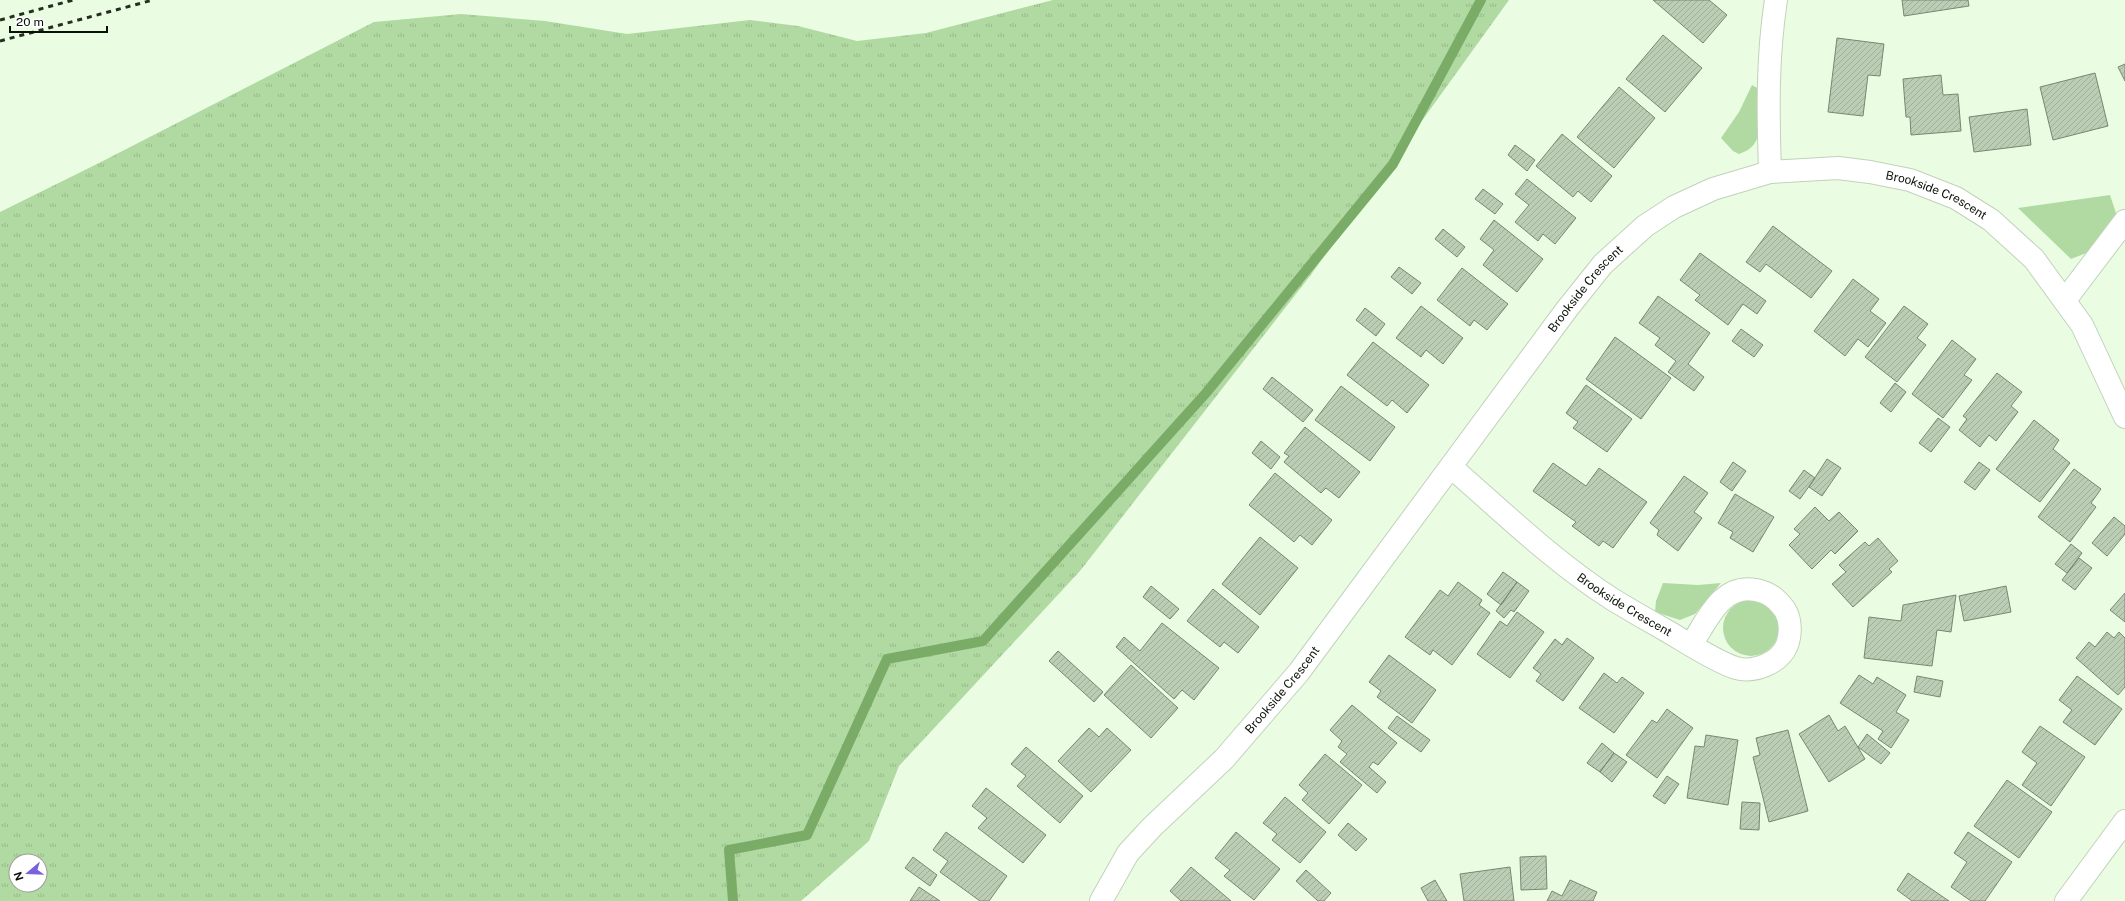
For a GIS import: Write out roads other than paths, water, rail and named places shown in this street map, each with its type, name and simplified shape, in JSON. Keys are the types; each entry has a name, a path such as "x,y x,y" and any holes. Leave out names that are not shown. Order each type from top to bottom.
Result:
{"street":[{"path":"1770,172 1767,103 1776,0"},
{"name":"Brookside Crescent","path":"1101,901 1128,853 1152,827 1224,758 1299,672 1567,309 1603,264 1645,226 1674,207 1713,189 1770,172 1838,168 1870,172 1910,180 1956,198 1991,220 2034,259 2082,325 2125,417"},
{"path":"2065,300 2125,221"},
{"name":"Brookside Crescent","path":"1451,467 1554,556 1612,599 1691,645 1737,668 1751,669 1766,666 1779,657 1787,646 1791,629 1786,612 1776,598 1763,591 1746,588 1731,592 1718,602 1691,645"},
{"path":"2066,901 2125,821"}],"waterway":[{"path":"733,901 729,850 807,835 887,659 983,641 1206,393 1393,164 1481,0"}],"railway":[{"path":"0,20 73,0"},
{"path":"0,41 153,0"}]}
